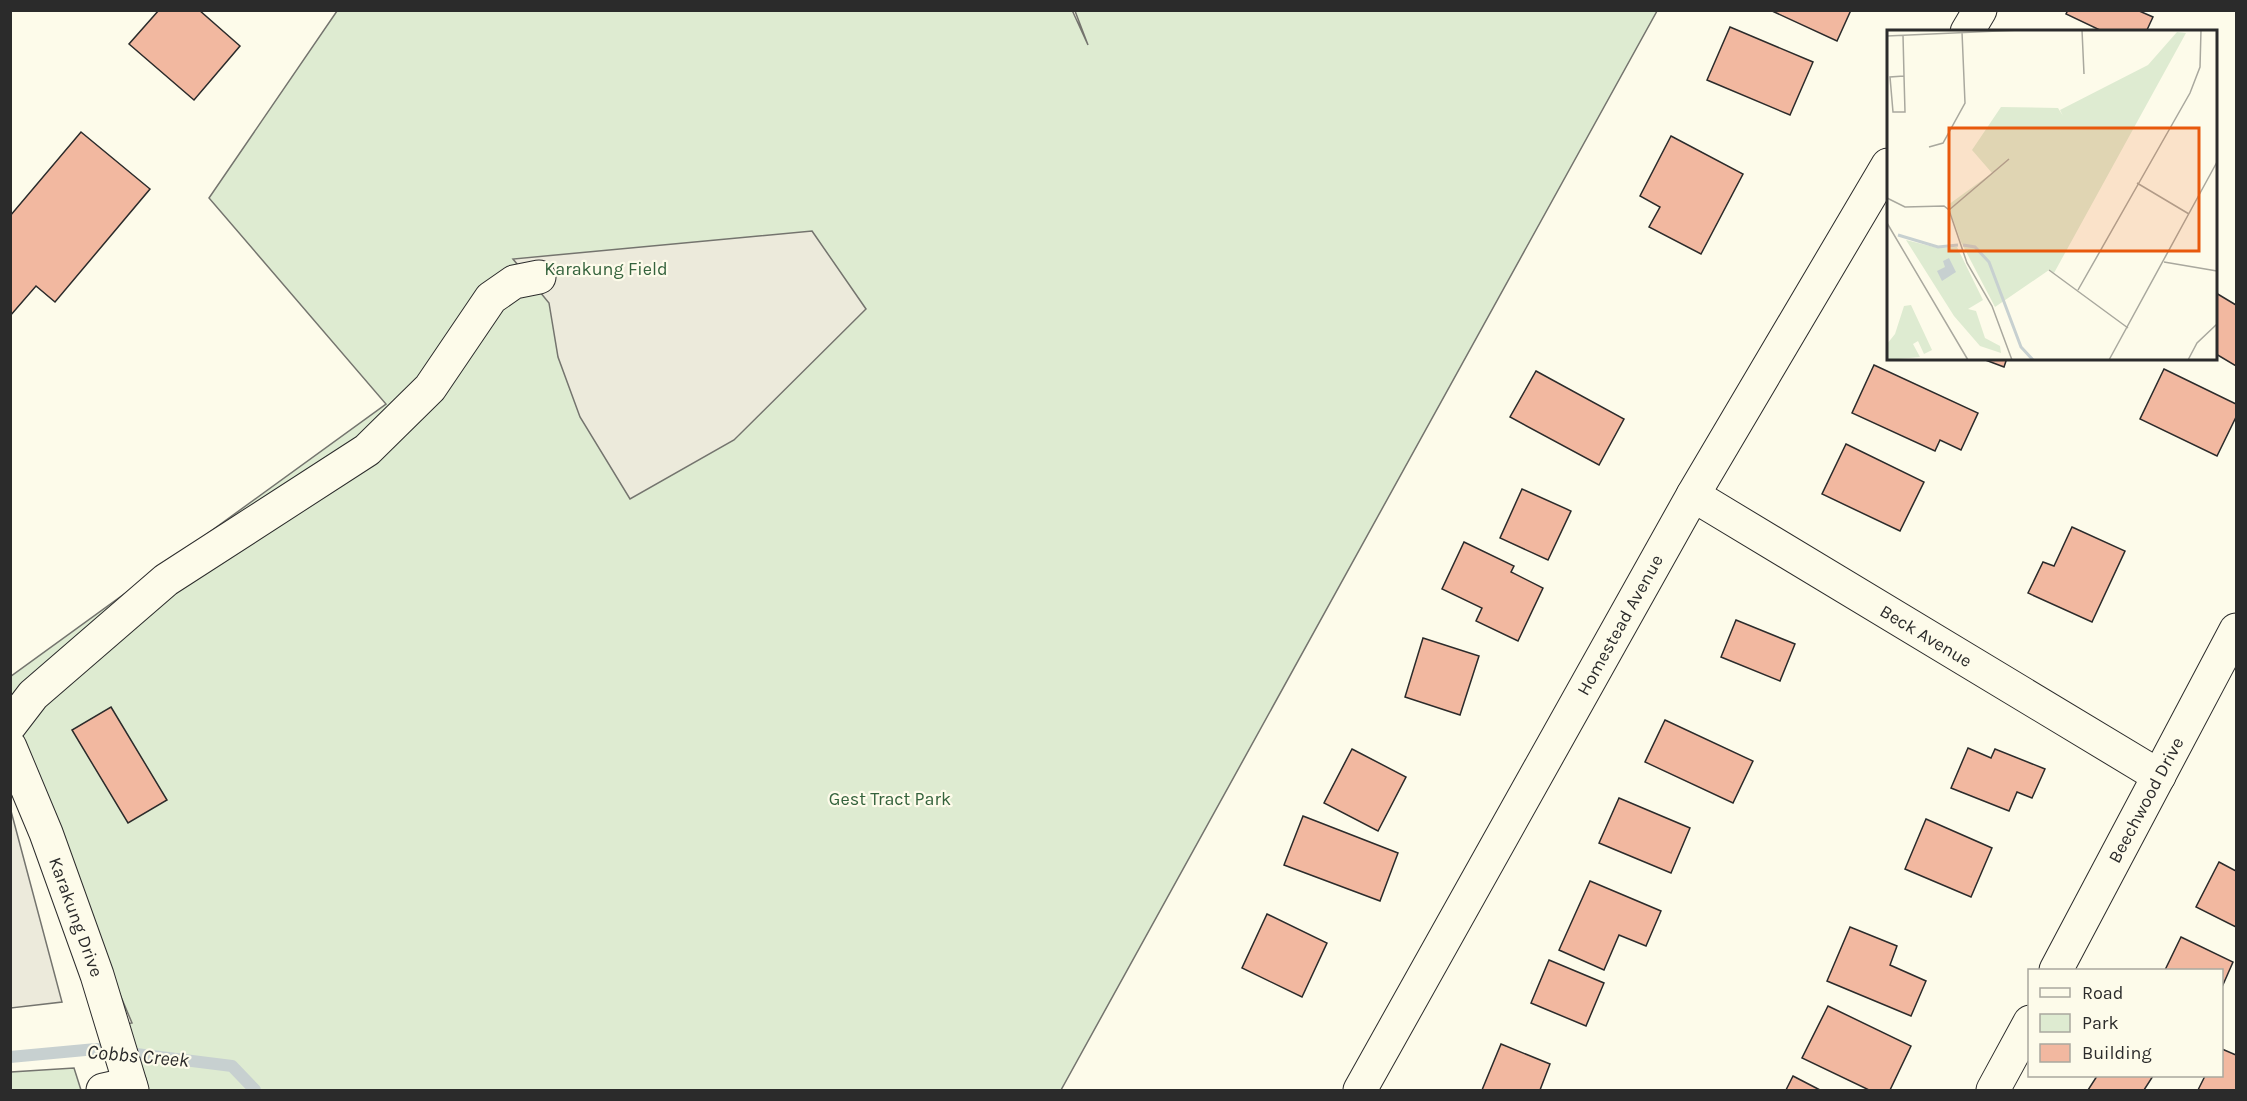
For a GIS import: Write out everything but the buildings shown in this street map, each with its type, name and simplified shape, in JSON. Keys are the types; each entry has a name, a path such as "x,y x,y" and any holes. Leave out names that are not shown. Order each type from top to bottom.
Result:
{"street":[{"path":"1968,30 1980,10"},
{"name":"Homestead Avenue","path":"1360,1090 1693,495 1887,167"},
{"path":"10,725 33,695 166,580 367,450 430,388 491,298 514,282 539,277"},
{"name":"Beck Avenue","path":"1693,495 2159,777"},
{"name":"Beechwood Drive","path":"2057,969 2236,630"},
{"name":"Karakung Drive","path":"10,747 46,833 97,975 122,1088"},
{"path":"1993,1090 2028,1026"}],"green space":[{"path":"1072,10 1088,45 1075,11 1657,11 1061,1090 143,1090 113,1026 132,1023 11,735 10,677 386,404 209,198 337,11"},
{"path":"74,1068 81,1090 11,1090 11,1072"}],"shaded area":[{"path":"812,231 866,309 734,440 630,499 580,417 558,357 549,303 513,259"},
{"path":"11,811 62,1002 11,1008"}],"waterway":[{"name":"Cobbs Creek","path":"10,1057 96,1049 232,1066 255,1090"}],"park label":[{"name":"Karakung Field","path":"606,269"},
{"name":"Gest Tract Park","path":"890,799"}]}
